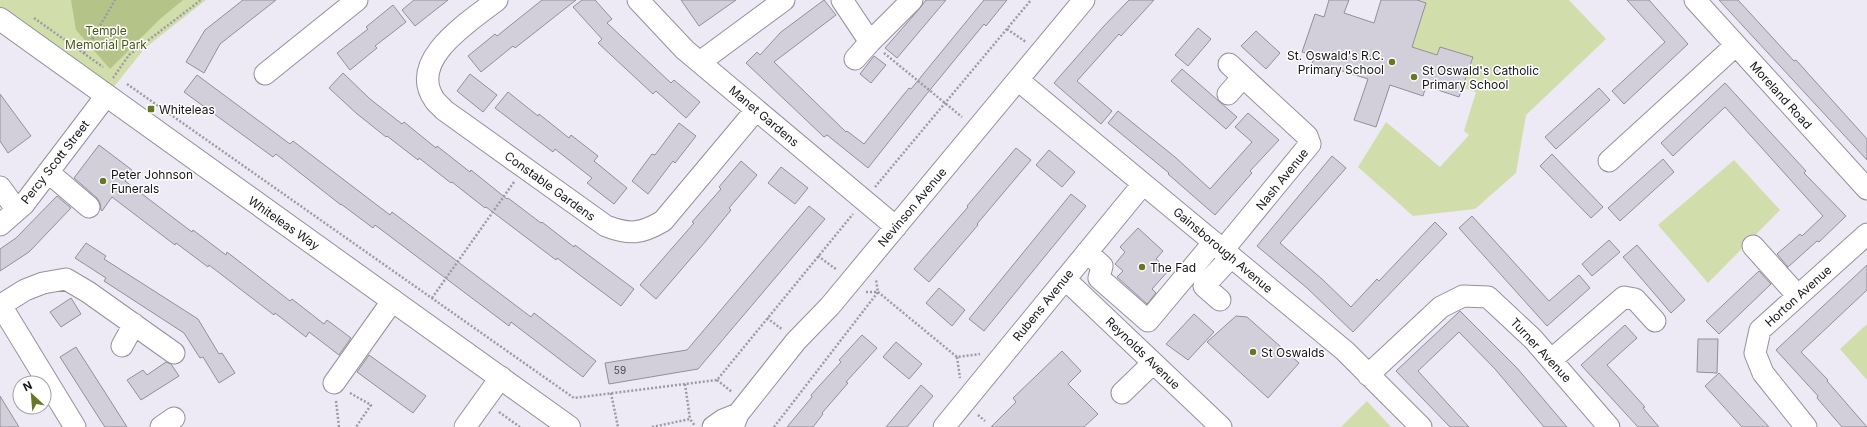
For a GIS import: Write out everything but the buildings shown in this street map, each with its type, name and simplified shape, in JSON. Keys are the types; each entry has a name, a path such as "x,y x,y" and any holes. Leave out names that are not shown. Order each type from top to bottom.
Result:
{"main road":[{"name":"Whiteleas Way","path":"0,19 74,72 107,88 393,300 569,427"}],"street":[{"path":"261,76 357,0"},
{"name":"Constable Gardens","path":"497,0 443,43 434,57 428,72 429,87 434,98 444,110 606,226 619,231 632,233 649,229 663,221 756,110"},
{"name":"Manet Gardens","path":"638,0 685,50 896,227"},
{"path":"700,62 784,0"},
{"path":"842,0 870,42"},
{"path":"855,59 912,0"},
{"name":"Nevinson Avenue","path":"714,427 723,420 735,420 796,341 846,286 896,227 1084,0"},
{"name":"Moreland Road","path":"1695,0 1867,189"},
{"path":"1609,161 1736,45"},
{"name":"Nash Avenue","path":"1223,250 1310,144 1307,136 1236,70 1228,94"},
{"name":"Gainsborough Avenue","path":"1018,80 1345,352 1421,427"},
{"name":"Percy Scott Street","path":"0,225 24,204 107,88"},
{"path":"48,172 89,207"},
{"name":"Rubens Avenue","path":"944,427 1143,184"},
{"path":"0,187 17,210"},
{"name":"Horton Avenue","path":"1806,427 1763,373 1755,353 1760,330 1867,234"},
{"path":"1753,246 1798,296"},
{"path":"1087,252 1102,266 1099,278 1148,321 1223,250"},
{"path":"1220,300 1204,286 1223,250"},
{"path":"74,427 0,305 25,290 43,282 66,279 88,292 174,353"},
{"name":"Reynolds Avenue","path":"1065,279 1221,427"},
{"path":"1552,360 1621,288 1635,299 1655,320"},
{"name":"Turner Avenue","path":"1368,375 1441,307 1463,296 1488,297 1533,339 1609,427"},
{"path":"334,383 393,300"},
{"path":"122,346 134,324"},
{"path":"1122,393 1153,363"},
{"path":"465,427 500,377"}],"path":[{"path":"74,72 115,0"},
{"path":"107,88 129,55 201,0"},
{"path":"28,13 85,53 107,88 173,115 574,398 717,380 944,102 1031,0"},
{"path":"870,42 977,129"},
{"path":"432,298 524,168"},
{"path":"818,256 846,286 878,292 957,357 1006,351"},
{"path":"774,427 878,292"},
{"path":"334,383 339,427"},
{"path":"334,383 371,406 356,427"},
{"path":"684,384 690,420 695,427"},
{"path":"610,393 618,427"},
{"path":"484,400 520,427"},
{"path":"652,427 690,420"}],"green space":[{"name":"Temple Memorial Park","path":"0,0 206,0 145,48 113,88 0,8"},
{"path":"71,0 183,0 160,19 110,69 76,30"},
{"path":"1417,0 1569,0 1606,39 1526,115 1516,173 1475,209 1413,216 1358,167 1386,122 1440,167 1469,135 1464,131 1476,92 1463,88 1473,58 1440,47 1437,55 1412,47 1426,3"},
{"path":"1734,160 1780,210 1708,283 1658,225"},
{"path":"1867,324 1867,380 1840,349"},
{"path":"1367,401 1391,427 1341,427"}],"place":[{"name":"St. Oswald's R.C. Primary School","path":"1392,62"},
{"name":"St Oswald's Catholic Primary School","path":"1414,77"},
{"name":"Whiteleas","path":"151,109"},
{"name":"Peter Johnson Funerals","path":"103,181"},
{"name":"The Fad","path":"1142,267"},
{"name":"St Oswalds","path":"1253,352"}]}
